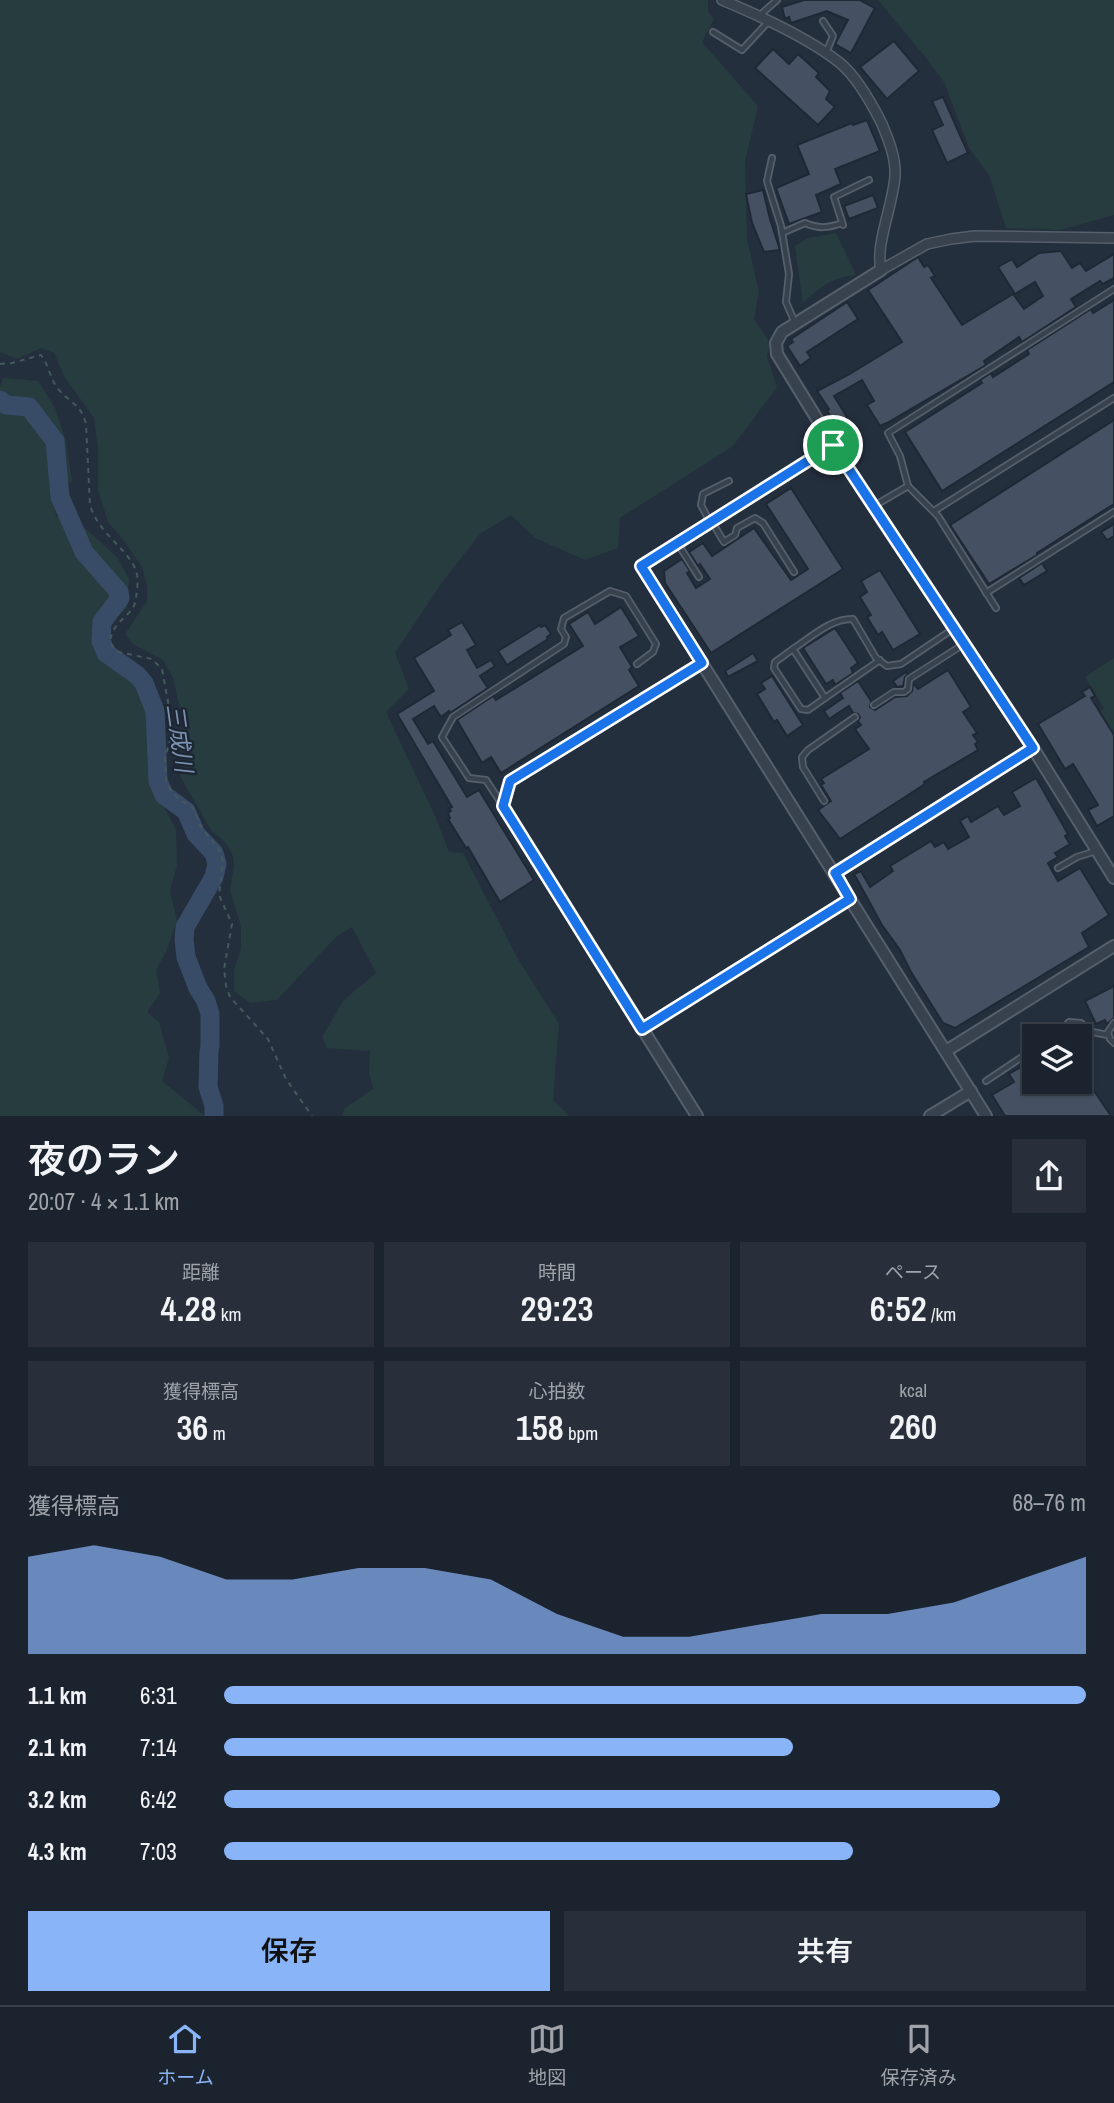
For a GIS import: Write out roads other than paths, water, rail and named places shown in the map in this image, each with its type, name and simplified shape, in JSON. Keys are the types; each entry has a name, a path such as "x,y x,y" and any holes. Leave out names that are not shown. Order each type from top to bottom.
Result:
{"street":[{"path":"722,0 792,33 841,64 873,106 889,140 895,172 894,189 880,247 881,270"},
{"path":"1114,238 975,236 927,244 782,332 776,344 777,354 833,445 1033,748 1114,878"},
{"path":"833,445 641,566 986,1116"},
{"path":"697,1116 503,806 510,781 702,663"},
{"path":"835,873 1033,748"},
{"path":"642,1029 850,899"},
{"path":"946,1051 1114,946"},
{"path":"930,1116 971,1091"}],"lane":[{"path":"758,17 776,0"},
{"path":"823,21 834,36 826,54"},
{"path":"713,32 742,50 768,22"},
{"path":"772,158 767,181 782,233 789,274 786,302 796,324"},
{"path":"782,233 805,223 818,228 843,224 834,197 869,180"},
{"path":"996,608 934,511 908,486 900,456 888,433 1114,289"},
{"path":"934,511 1114,398"},
{"path":"729,481 703,494 701,505 724,542 735,535 737,528 755,518 763,523 794,572"},
{"path":"874,507 908,486"},
{"path":"986,593 1114,512"},
{"path":"678,543 699,577"},
{"path":"503,806 486,780 469,778 443,737 453,717 564,644 566,637 561,629 564,618 610,591 626,596 656,644 653,652 637,664"},
{"path":"880,660 808,710 801,709 774,668 775,662 793,649 832,623 845,619 853,619 876,658 880,660 887,666 901,664 954,628"},
{"path":"874,705 894,692 904,692 908,689 909,679 964,643"},
{"path":"793,649 825,698"},
{"path":"824,801 803,767 802,757 856,717"},
{"path":"1058,867 1097,851"},
{"path":"1108,1035 1109,1028 1114,1023"},
{"path":"1092,1032 1108,1035 1114,1043"},
{"path":"986,1081 1022,1057"}],"waterway":[{"name":"三成川","path":"0,400 6,405 29,407 55,441 60,497 84,552 119,592 120,598 102,622 101,641 106,653 144,683 155,711 158,781 164,795 186,811 196,834 214,853 217,864 214,877 185,927 184,939 186,957 210,1014 210,1046"},
{"name":"三成川","path":"209,1051 208,1087 214,1116"}]}
